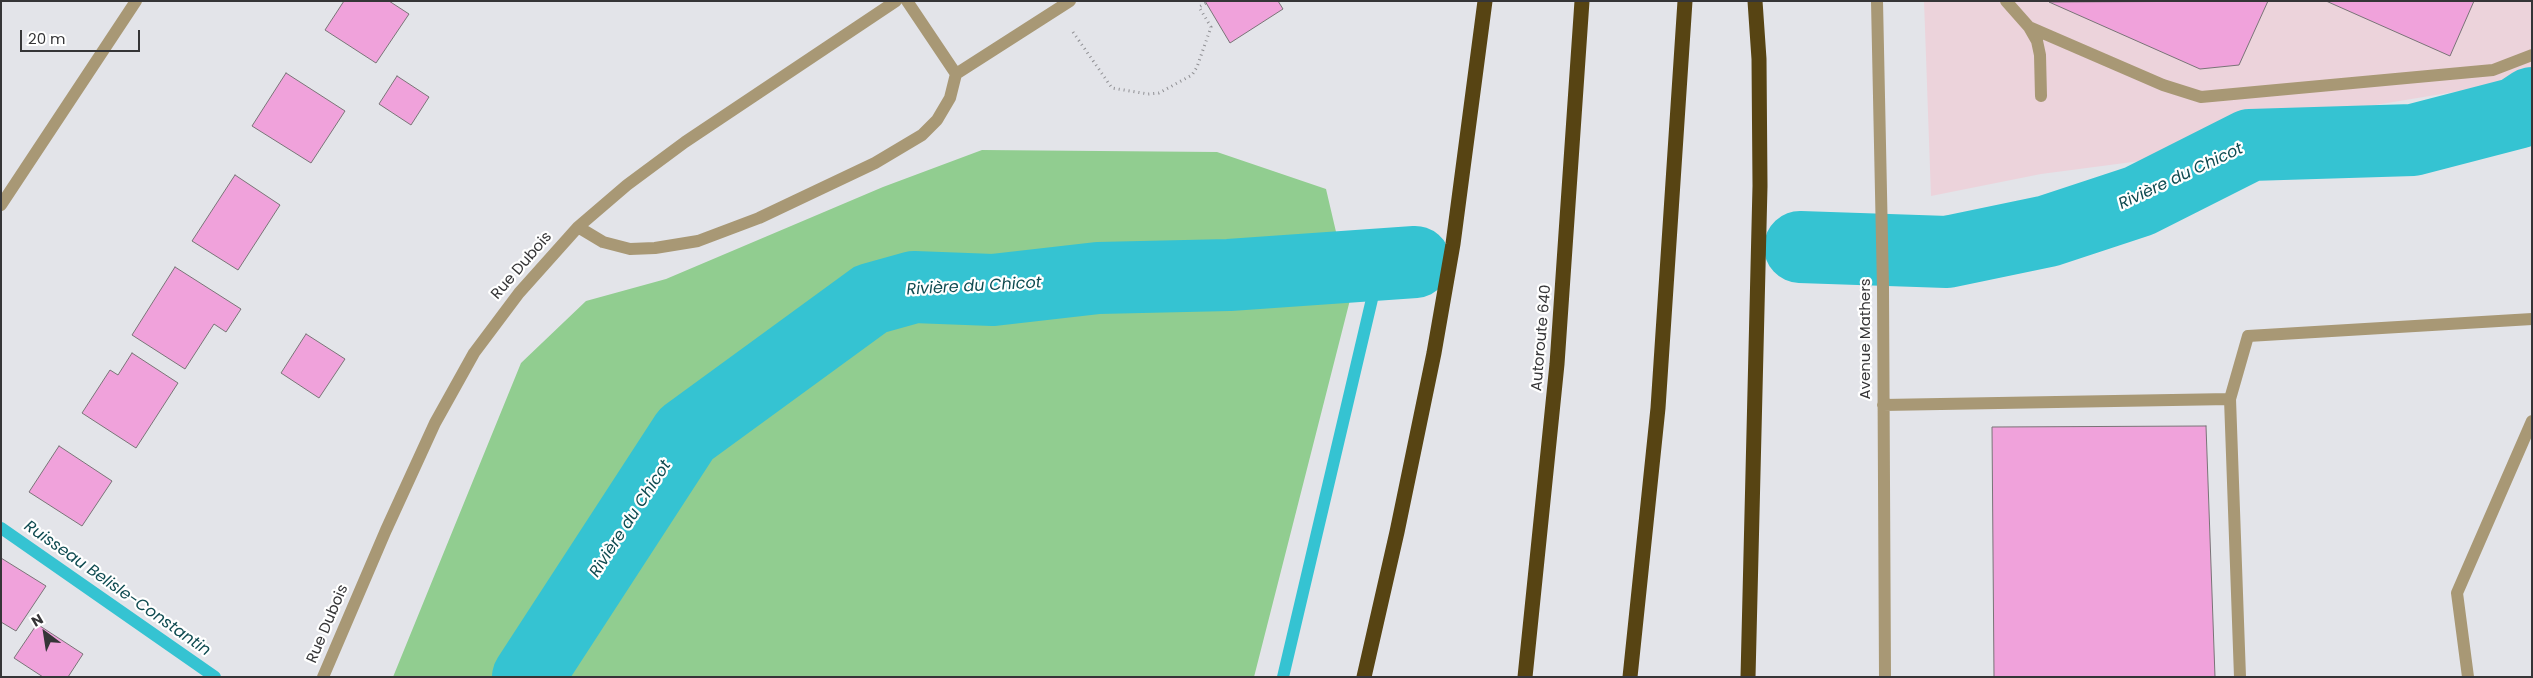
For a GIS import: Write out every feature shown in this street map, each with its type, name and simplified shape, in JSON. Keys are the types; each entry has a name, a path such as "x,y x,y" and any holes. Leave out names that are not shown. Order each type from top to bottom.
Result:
{"highway":[{"path":"1364,677 1403,506 1434,354 1458,206 1486,1"},
{"name":"Autoroute 640","path":"1525,677 1557,364 1582,1"},
{"path":"1630,677 1658,408 1685,1"},
{"path":"1748,677 1760,186 1759,59 1755,1"}],"street":[{"path":"1,205 136,1"},
{"name":"Rue Dubois","path":"323,677 413,469 435,423 469,362 519,293 578,228 627,185 678,147 896,1"},
{"path":"907,1 956,74"},
{"path":"578,228 603,242 630,249 655,248 698,241 759,218 875,163 922,134 937,120 950,98 956,74 1070,1"},
{"name":"Avenue Mathers","path":"1877,1 1883,288 1885,677"},
{"path":"2006,1 2029,27 2036,40 2040,55 2041,96"},
{"path":"2029,27 2163,85 2201,97 2492,70 2532,55"},
{"path":"2240,677 2230,399 2248,336 2532,319"},
{"path":"1883,405 2230,399"},
{"path":"2468,677 2457,593 2532,421"}],"path":[{"path":"1089,58 1112,88 1148,94 1159,93 1192,75 1197,67 1211,27 1196,1"},
{"path":"1199,6 1206,3"}],"shaded area":[{"path":"1924,1 2532,1 2532,79 2303,117 2201,153 2041,174 1931,196"}],"green space":[{"path":"982,150 1217,152 1326,189 1351,296 1254,677 393,677 521,363 586,301 666,279 883,187"}],"building":[{"path":"344,1 389,1 409,14 376,63 325,30"},
{"path":"1205,1 1278,1 1283,9 1230,43"},
{"path":"2268,1 2239,65 2200,69 2049,2"},
{"path":"2326,1 2474,1 2450,56"},
{"path":"286,73 345,111 311,163 252,126"},
{"path":"397,76 429,97 411,125 379,104"},
{"path":"235,175 280,205 238,270 192,241"},
{"path":"175,267 241,309 226,332 214,324 185,369 132,335"},
{"path":"306,334 345,359 319,398 281,373"},
{"path":"132,353 178,383 136,448 82,413 110,370 118,375"},
{"path":"2206,426 2215,677 1994,677 1992,427"},
{"path":"59,446 112,481 82,526 29,492"},
{"path":"1,558 46,586 16,631 1,622"},
{"path":"37,624 83,654 68,677 43,677 14,658"}],"waterway":[{"name":"Rivière du Chicot","path":"1800,247 1947,252 2048,231 2139,201 2250,145 2413,140 2517,113 2532,103"},
{"name":"Rivière du Chicot","path":"528,677 686,434 871,299 914,287 993,290 1098,278 1229,275 1415,262"},
{"path":"1283,677 1380,265"},
{"name":"Ruisseau Belisle-Constantin","path":"1,528 215,677"}]}
